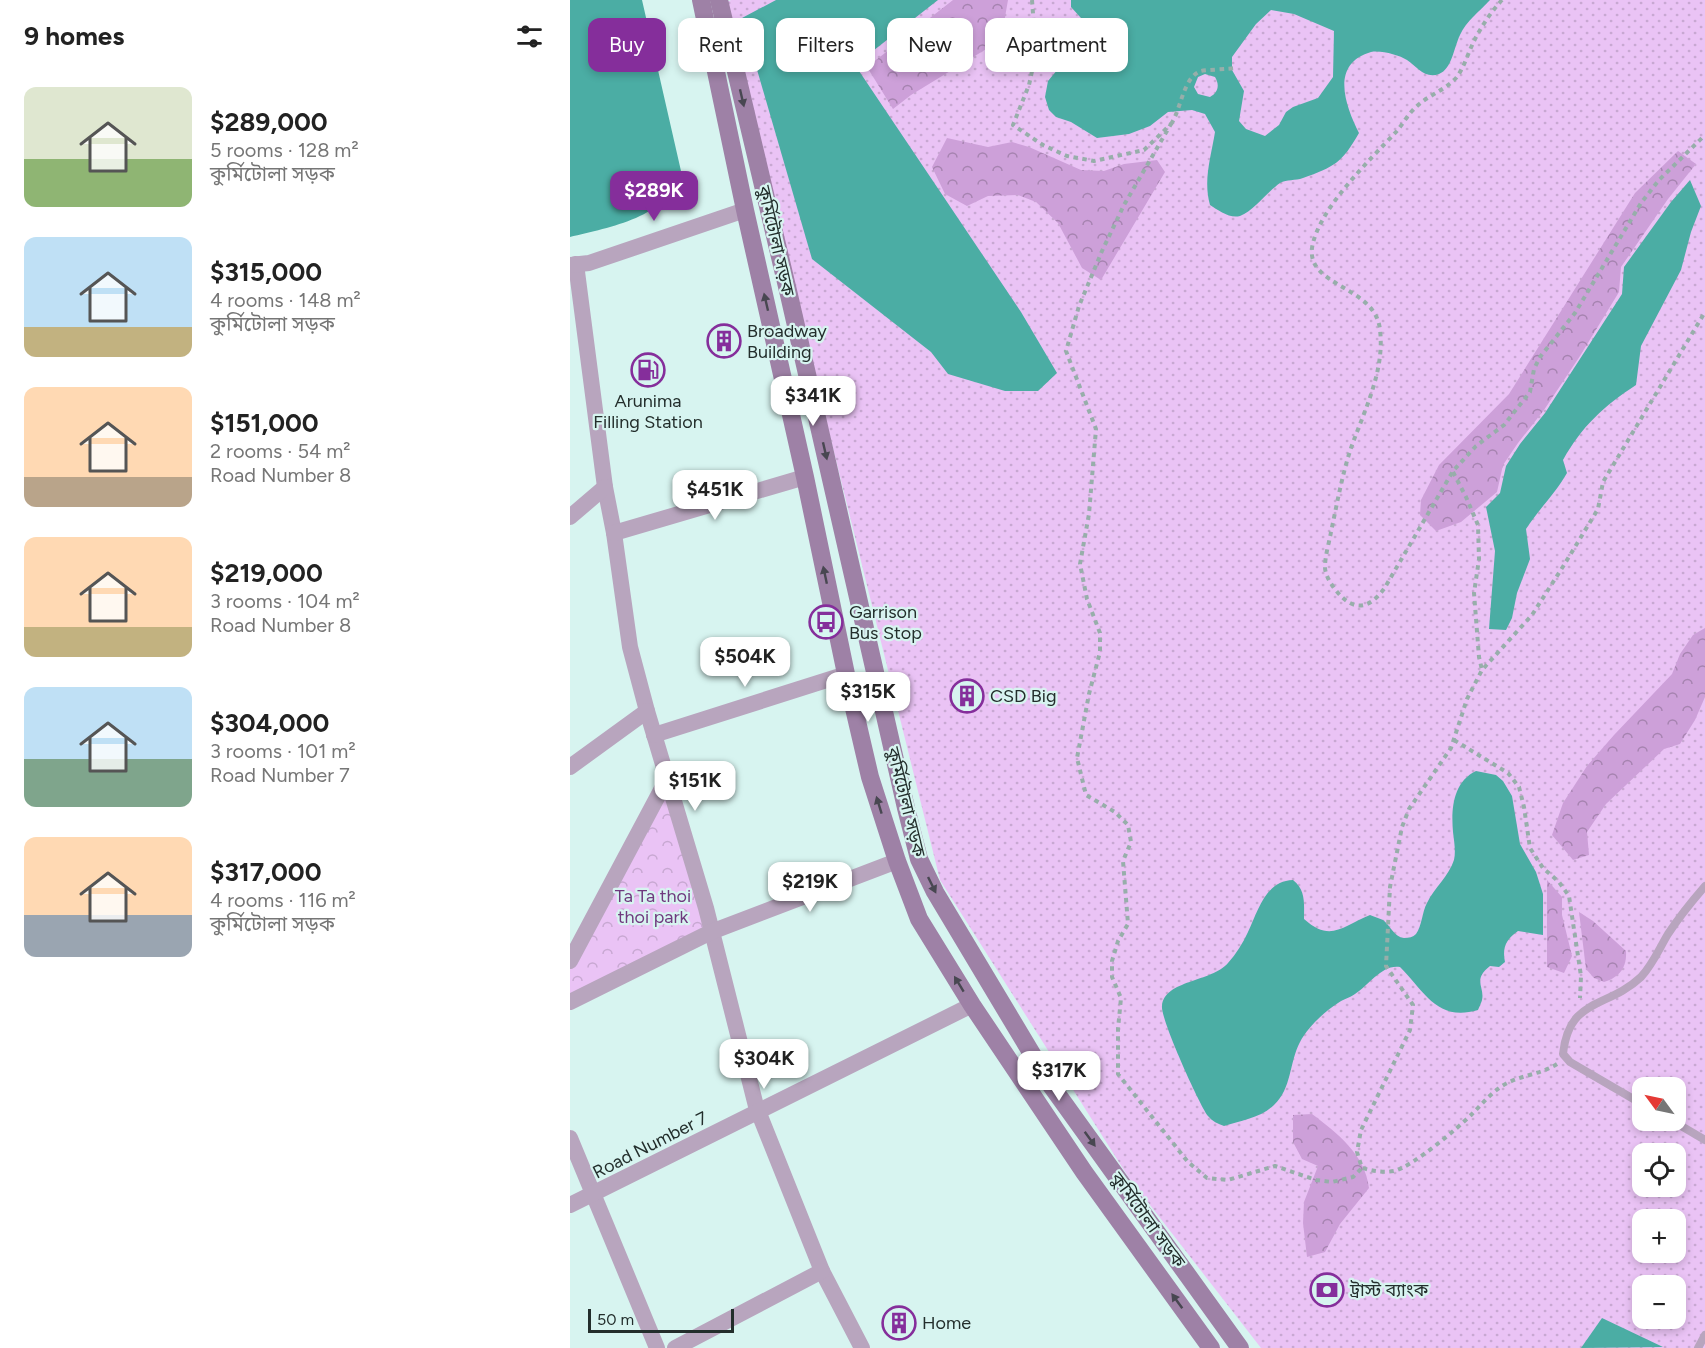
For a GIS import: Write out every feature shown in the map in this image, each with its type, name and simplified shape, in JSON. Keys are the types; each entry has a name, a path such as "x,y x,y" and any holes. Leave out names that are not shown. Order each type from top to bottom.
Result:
{"main road":[{"name":"কুর্মিটোলা সড়ক","path":"709,1 745,210 805,477 846,674 870,777 897,861 919,919 972,1005 1084,1172 1211,1348"},
{"name":"কুর্মিটোলা সড়ক","path":"709,1 795,318 919,859 941,902 1050,1084 1240,1348"}],"street":[{"path":"745,210 588,263 573,264 630,647 647,711 711,932 759,1112 822,1270 862,1348"},
{"path":"614,533 805,477"},
{"path":"570,518 605,487"},
{"path":"654,735 846,674"},
{"path":"570,767 647,711"},
{"path":"570,961 667,779"},
{"path":"570,1002 711,932 897,861"},
{"name":"Road Number 7","path":"570,1205 972,1005"},
{"path":"570,1138 657,1348"},
{"path":"675,1348 822,1270"}],"lane":[{"path":"1632,1098 1566,1058 1563,1054 1569,1028 1580,1012 1623,991 1641,976 1655,959 1668,934 1705,886"},
{"path":"1686,1129 1705,1140"},
{"path":"1698,1348 1705,1335"}],"path":[{"path":"1032,0 1036,53 1029,85 1013,125 1044,145 1067,156 1094,161 1144,150 1171,124"},
{"path":"1502,0 1475,40 1458,76 1446,88 1416,107 1336,199 1318,232 1312,249 1314,263 1320,273 1370,306 1377,314 1380,331 1380,357 1366,410 1351,448 1340,487 1325,570 1331,583 1350,603 1360,606 1374,602 1384,589 1453,471 1476,446 1504,424 1530,392 1534,369 1540,357 1575,313 1641,203 1659,180 1705,135"},
{"path":"1235,68 1201,70 1188,82 1177,116 1124,205 1106,242 1079,306 1066,351 1096,429 1089,514 1080,564 1087,599 1100,633 1100,652 1089,694 1077,758 1086,795 1115,812 1128,825 1131,842 1123,861 1128,924 1118,941 1112,961 1112,977 1122,998 1118,1029 1118,1074 1188,1162 1207,1179 1228,1180 1275,1166 1316,1180 1332,1182 1353,1177 1362,1168"},
{"path":"1362,1168 1357,1152 1361,1131 1410,1029 1413,1005 1386,966 1390,887 1402,827 1409,809 1451,748 1467,699 1482,670 1532,615 1564,566 1598,508 1603,483 1705,312"},
{"path":"1453,471 1478,525 1479,559 1474,593 1482,670"},
{"path":"1454,740 1508,773 1519,787 1530,848 1569,897 1581,976 1580,1012"},
{"path":"1362,1168 1378,1172 1396,1170 1440,1143 1490,1095 1504,1085 1529,1074 1546,1071 1566,1058"}],"green space":[{"path":"731,0 1705,0 1705,1348 1261,1348 1129,1178 940,880 740,72 764,72 764,18 726,18 723,4"},
{"path":"953,0 1008,0 1005,18 985,18 985,50 973,57 973,18 930,18"},
{"path":"887,51 887,72 949,72 893,109 870,72 875,72 875,61"},
{"path":"947,138 988,147 1012,142 1081,170 1104,171 1124,164 1157,160 1165,172 1101,280 1082,268 1058,223 1036,202 1018,195 988,196 967,206 945,194 932,167"},
{"path":"1678,151 1696,164 1668,199 1621,267 1619,292 1544,410 1503,465 1497,492 1461,522 1436,531 1420,515 1421,500 1439,465 1509,394 1635,193"},
{"path":"1705,628 1705,697 1695,720 1680,744 1664,749 1606,804 1587,832 1589,855 1573,860 1552,835 1563,803 1587,766 1672,674 1680,654 1693,635"},
{"name":"Ta Ta thoi thoi park","path":"665,792 705,928 570,996 570,969"},
{"path":"1547,880 1562,897 1562,915 1572,956 1564,973 1547,967"},
{"path":"1579,912 1593,921 1626,951 1624,967 1610,980 1604,982 1594,978 1586,969"},
{"path":"1312,1114 1340,1137 1356,1155 1362,1165 1369,1188 1340,1224 1325,1252 1307,1257 1303,1223 1304,1202 1318,1166 1302,1159 1293,1142 1293,1115"}],"water":[{"path":"570,0 642,0 646,18 588,18 588,72 658,72 681,171 674,187 664,200 651,210 620,224 570,237"},
{"path":"776,0 938,0 915,18 887,18 887,40 875,49 875,18 776,18 776,72 860,72 1021,312 1057,373 1038,391 1005,391 948,374 931,352 812,259 758,72 764,72 764,18 742,18"},
{"path":"1071,0 1490,0 1466,25 1450,63 1439,74 1425,74 1404,58 1385,52 1371,52 1358,58 1350,66 1345,76 1344,87 1349,111 1359,133 1342,158 1322,171 1280,183 1245,214 1236,217 1224,214 1210,205 1207,178 1215,132 1205,114 1192,110 1168,112 1150,126 1129,134 1097,138 1071,122 1056,117 1049,110 1045,97 1048,81 1056,72 1128,72 1128,18 1081,18 1071,7","holes":["1271,10 1294,14 1334,31 1333,77 1318,98 1286,112 1279,125 1265,136 1246,129 1239,121 1244,91 1232,70 1232,57 1256,24","1205,74 1215,77 1218,86 1213,95 1210,97 1198,94 1194,87 1198,77"]},
{"path":"1690,180 1701,206 1681,270 1641,346 1636,385 1595,418 1570,448 1563,460 1567,473 1526,529 1530,559 1517,593 1512,618 1506,630 1489,629 1495,551 1486,507 1500,493 1506,466 1520,444 1545,413 1622,294 1624,267 1671,202"},
{"path":"1476,771 1496,775 1503,781 1512,796 1520,844 1536,872 1543,894 1543,935 1518,931 1510,937 1504,952 1505,962 1499,967 1490,966 1480,979 1482,1000 1478,1010 1464,1013 1442,1008 1425,995 1400,967 1387,969 1355,994 1327,1011 1307,1031 1296,1050 1284,1091 1274,1105 1257,1116 1224,1126 1213,1121 1197,1096 1167,1027 1162,1006 1165,997 1180,986 1211,974 1228,963 1244,940 1269,891 1283,882 1293,880 1297,884 1303,898 1304,919 1322,930 1337,930 1370,915 1383,920 1401,937 1408,938 1415,935 1420,927 1427,903 1454,860 1453,805 1455,797 1462,782"},
{"path":"1602,1318 1663,1347 1581,1348"}],"place":[{"name":"Broadway Building","path":"724,341"},
{"name":"Arunima Filling Station","path":"648,370"},
{"name":"Garrison Bus Stop","path":"826,622"},
{"name":"CSD Big","path":"967,696"},
{"name":"ট্রাস্ট ব্যাংক","path":"1327,1290"},
{"name":"Home","path":"899,1323"}]}
